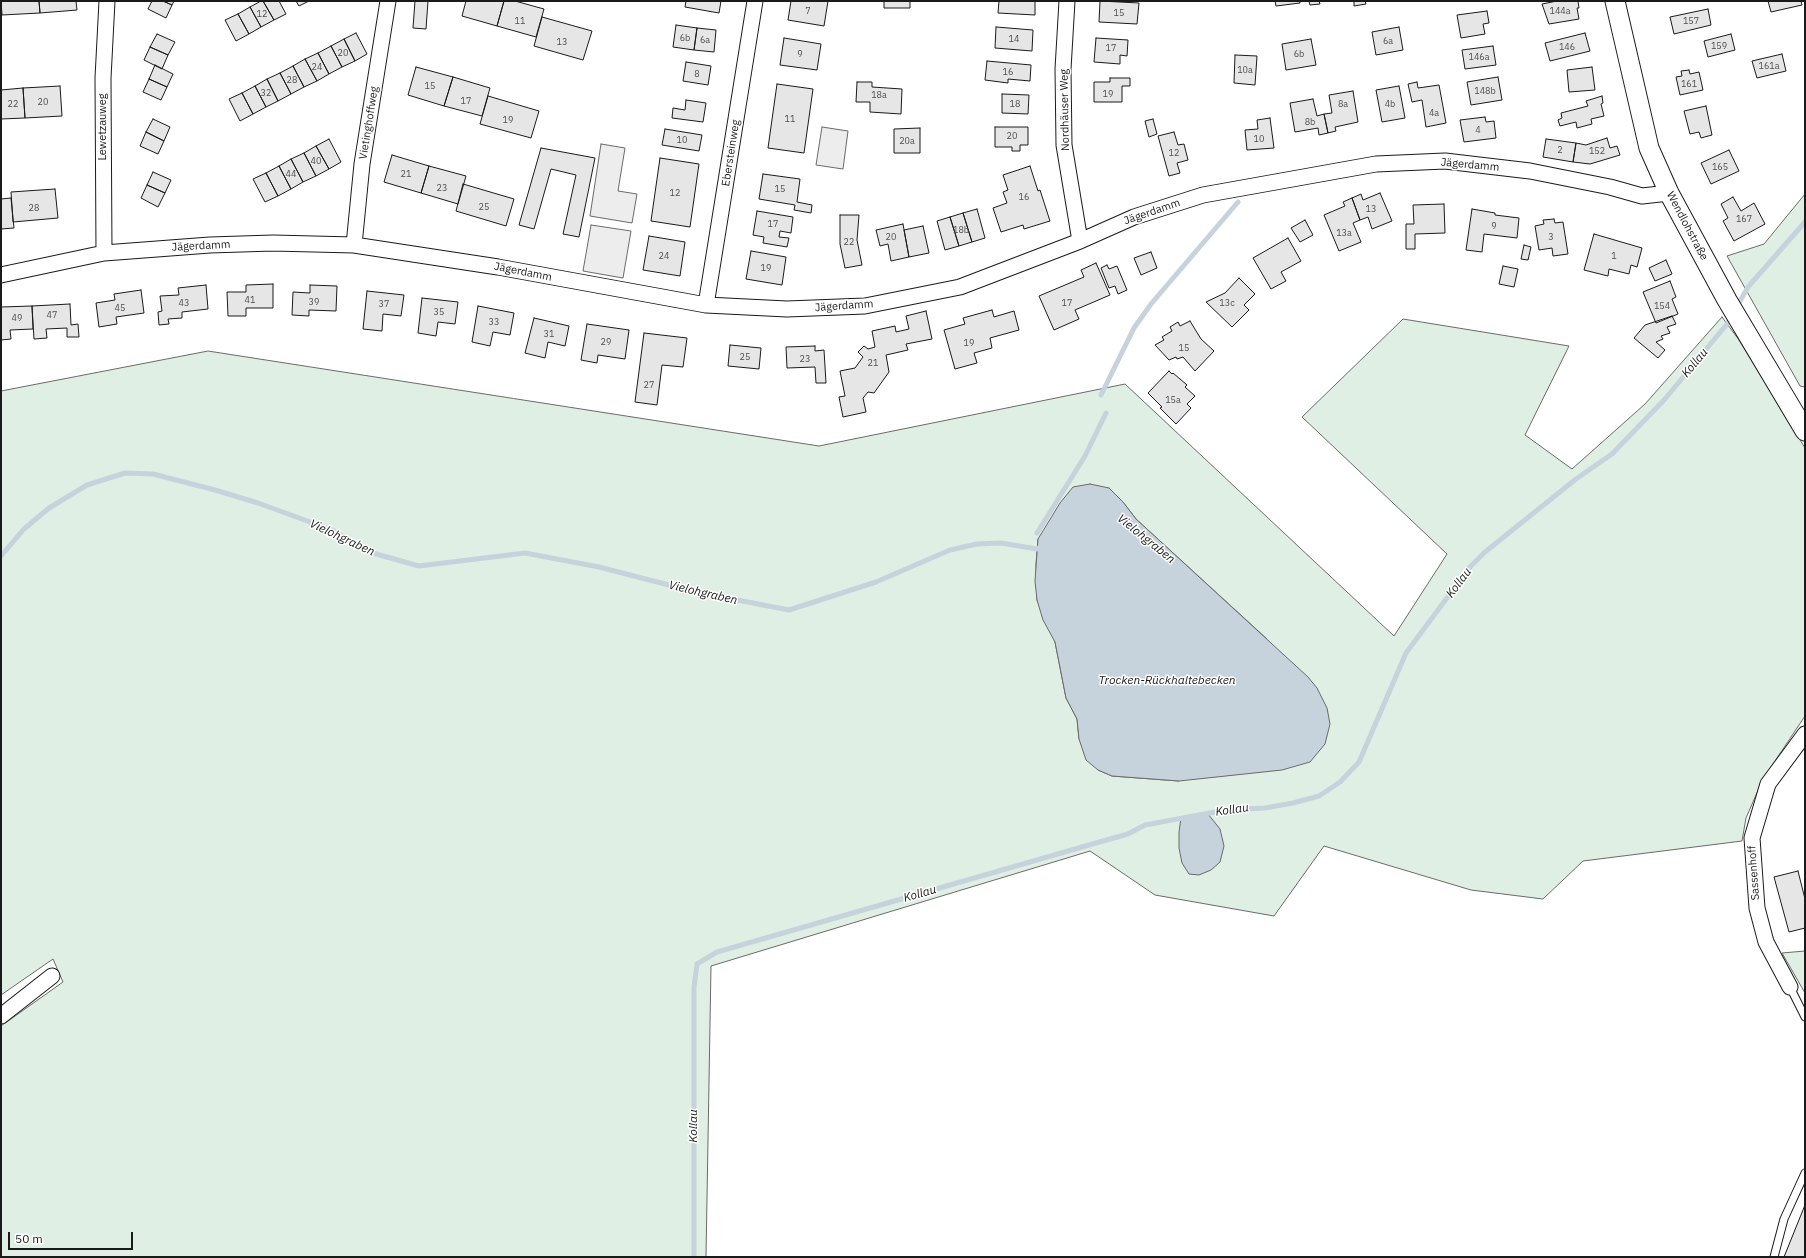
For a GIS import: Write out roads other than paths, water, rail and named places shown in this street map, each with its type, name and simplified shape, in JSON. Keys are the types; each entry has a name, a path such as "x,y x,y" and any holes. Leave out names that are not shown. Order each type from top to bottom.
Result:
{"street":[{"name":"Lewetzauweg","path":"104,253 103,78 107,1"},
{"name":"Vietinghoffweg","path":"354,245 362,164 388,1"},
{"name":"Ebersteinweg","path":"706,304 754,1"},
{"name":"Nordhäuser Weg","path":"1067,1 1064,69 1064,145 1080,241"},
{"name":"Wendlohstraße","path":"1615,1 1650,148 1669,193 1741,325 1802,419"},
{"name":"Jägerdamm","path":"1,275 104,253 210,245 273,243 354,245 498,267 706,304 787,309 865,306 960,287 1080,241 1134,217 1203,195 1376,164 1445,161 1530,171 1610,187 1642,196 1669,193"},
{"name":"Sassenhoff","path":"1790,987 1766,942 1757,908 1752,838 1768,784 1805,734"},
{"path":"1,1016 52,976"}],"lane":[{"name":"Sassenhoff","path":"1790,987 1805,1017"},
{"path":"1774,1257 1784,1219 1805,1173"}],"water":[{"name":"Trocken-Rückhaltebecken","path":"1090,484 1109,488 1123,502 1136,519 1308,677 1317,688 1327,708 1330,724 1325,744 1310,762 1282,770 1179,781 1112,776 1098,770 1086,760 1079,739 1077,719 1066,698 1055,642 1043,620 1037,600 1035,581 1038,539 1060,503 1073,487"},
{"path":"1208,814 1220,829 1224,846 1220,862 1211,870 1199,875 1189,874 1182,863 1179,848 1181,818"}],"waterway":[{"path":"1101,395 1134,328 1151,304 1238,202"},
{"name":"Kollau","path":"1736,308 1748,287 1805,222"},
{"name":"Kollau","path":"694,1257 694,987 697,964 717,952 1128,834 1145,825 1226,810 1265,808 1319,796 1340,782 1359,762 1406,653 1470,567 1485,552 1576,479 1612,454 1665,399 1727,324 1731,316"},
{"path":"1037,533 1085,456 1106,413"},
{"name":"Vielohgraben","path":"1,556 24,529 49,508 87,485 125,473 153,474 258,503 332,530 369,552 419,566 525,553 599,567 696,592 789,610 876,582 950,550 977,544 1001,543 1037,549 1043,546"}]}
